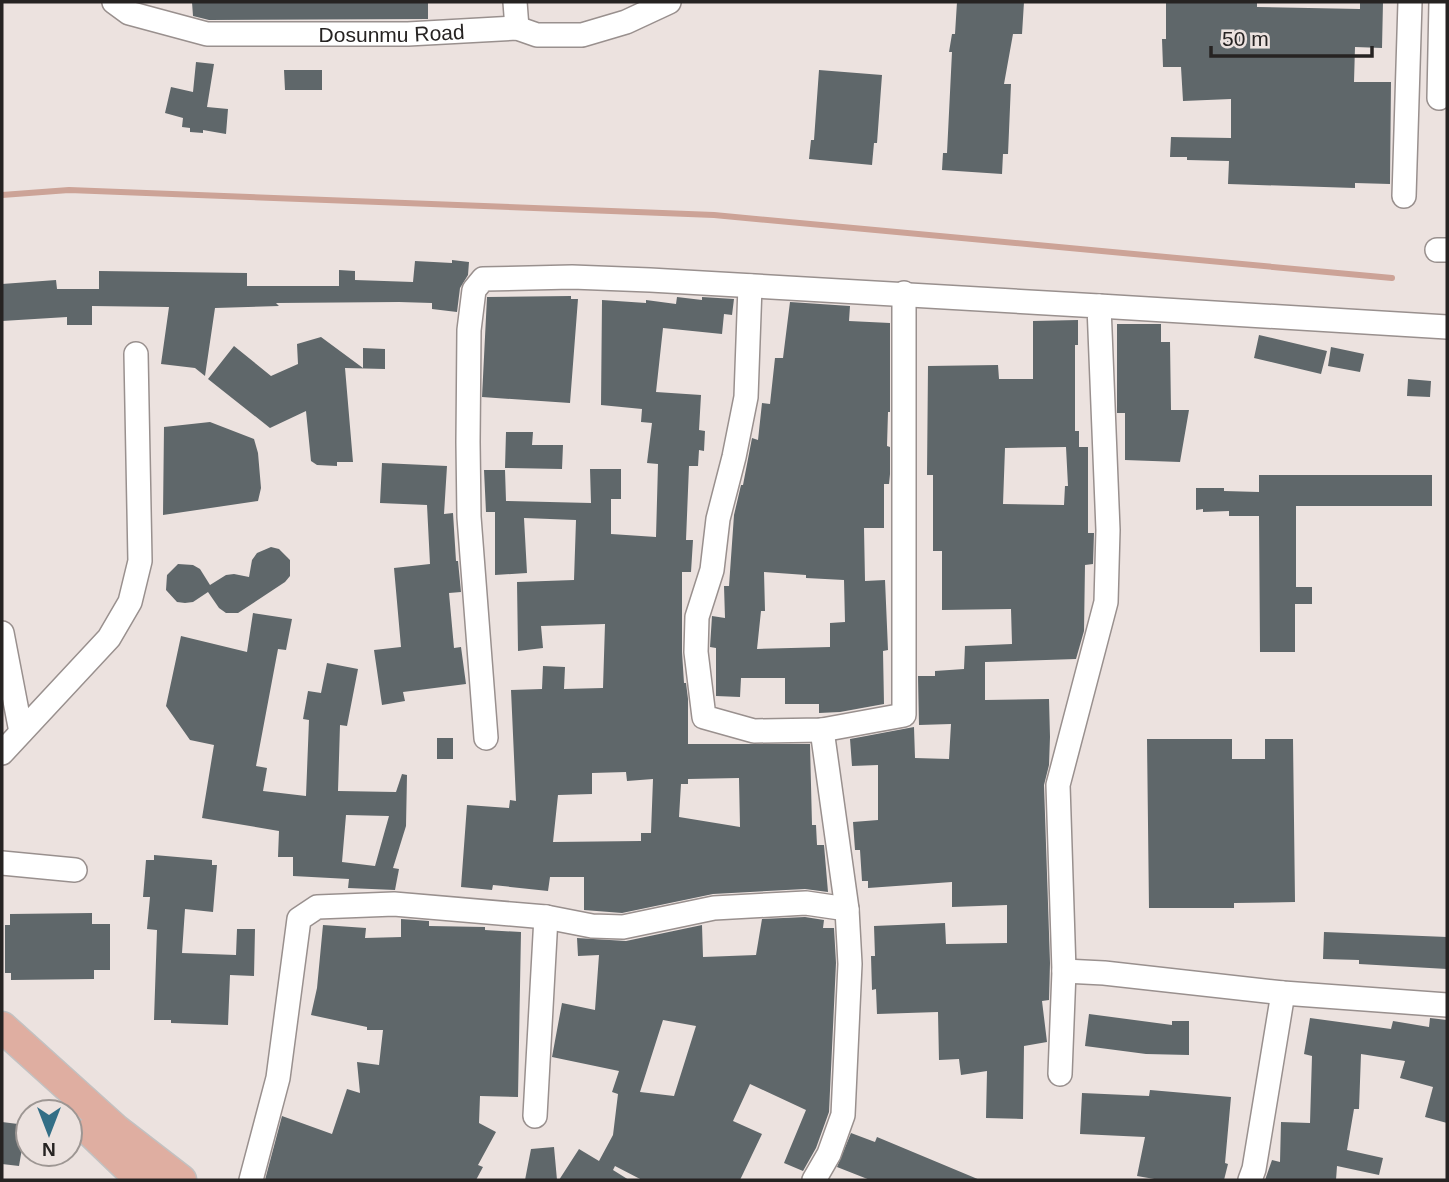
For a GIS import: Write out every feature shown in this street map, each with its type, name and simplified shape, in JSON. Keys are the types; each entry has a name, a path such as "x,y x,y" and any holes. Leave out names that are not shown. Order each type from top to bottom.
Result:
{"main road":[{"path":"2,1027 115,1129 181,1180"},
{"path":"2,1051 53,1098"},
{"path":"84,1127 141,1180"}],"street":[{"name":"Dosunmu Road","path":"114,2 129,13 207,34 408,34 517,28 537,35 582,35 626,22 669,2"},
{"path":"515,2 517,28"},
{"path":"1404,197 1410,2"},
{"path":"1439,98 1441,2"},
{"path":"486,738 469,517 469,344 474,290 483,279 572,277 904,293 1447,327"},
{"path":"750,286 746,397 718,519 712,570 697,617 696,652 704,717 754,731 822,730 904,715 904,293"},
{"path":"1060,1074 1064,971 1058,785 1107,602 1108,530 1099,306"},
{"path":"2,753 109,638 130,602 140,561 136,354"},
{"path":"2,633 21,732"},
{"path":"814,1180 829,1154 843,1115 850,964 847,909 822,730"},
{"path":"2,863 75,870"},
{"path":"251,1180 278,1078 299,919 317,907 394,904 545,917 592,926 623,927 715,908 806,903 847,909"},
{"path":"535,1116 545,917"},
{"path":"1064,971 1104,973 1201,986 1447,1005"},
{"path":"1250,1180 1283,993"}],"building":[{"path":"192,2 428,2 428,19 209,20 193,16"},
{"path":"957,2 1024,2 1022,34 1013,34 1004,84 1011,84 1008,154 1003,154 1002,174 942,170 943,153 947,153 952,52 949,52 952,34 955,34"},
{"path":"1166,2 1257,2 1257,7 1360,9 1360,2 1383,2 1382,48 1355,47 1354,82 1391,82 1390,184 1355,183 1355,188 1228,184 1229,161 1170,157 1171,137 1231,138 1231,99 1183,101 1181,67 1163,67 1162,39 1166,39"},
{"path":"196,62 214,64 207,107 228,109 226,134 203,130 203,133 190,132 190,128 182,127 183,118 165,113 171,87 193,92"},
{"path":"284,70 322,70 322,90 285,90"},
{"path":"819,70 882,75 877,143 874,143 872,165 809,159 811,140 814,140"},
{"path":"452,260 469,262 468,275 460,288 457,312 432,309 432,303 399,302 276,303 279,306 215,308 205,376 195,368 161,364 169,307 92,306 92,325 67,325 67,317 2,321 2,284 56,280 57,289 99,289 99,271 247,273 247,286 339,286 339,270 355,271 355,280 413,282 415,261 452,263"},
{"path":"571,296 571,299 578,299 570,403 482,397 487,297"},
{"path":"677,297 702,300 702,297 734,299 732,315 724,314 722,334 663,328 656,392 701,395 699,430 705,431 704,451 699,450 698,466 689,466 686,540 693,540 691,572 682,572 682,652 688,699 688,744 810,744 812,825 816,825 817,845 824,845 828,892 805,889 713,894 622,913 584,910 584,877 550,877 548,891 493,885 492,890 461,887 467,805 509,808 510,800 516,801 511,690 542,689 543,666 565,667 564,689 603,688 605,624 541,626 543,648 518,651 517,582 574,580 576,520 524,518 527,573 495,575 495,512 486,512 484,470 505,470 506,501 591,503 590,469 621,469 621,499 611,499 611,534 656,537 658,464 647,463 652,423 641,422 642,409 601,405 602,300 646,303 646,300 676,304","holes":["626,772 627,781 653,779 651,833 641,833 641,841 553,842 558,795 592,794 592,773","739,778 740,827 679,817 681,784 688,784 688,779"]},
{"path":"790,302 850,306 849,321 890,323 890,412 887,446 890,447 890,474 889,484 884,484 884,528 864,528 865,581 885,580 888,650 883,651 884,704 819,713 819,704 785,704 785,678 741,678 740,697 716,696 716,648 710,647 712,616 725,618 724,586 729,586 734,515 752,438 758,440 762,403 770,404 775,358 783,358","holes":["764,572 806,575 806,578 844,580 845,622 830,623 830,647 757,649 761,611 765,611"]},
{"path":"1078,320 1078,345 1075,345 1075,431 1079,431 1079,447 1088,447 1088,533 1094,533 1093,564 1085,565 1084,631 1076,659 985,662 985,700 1049,699 1050,737 1049,765 1044,785 1050,963 1049,1000 1042,1001 1047,1042 1024,1046 1023,1119 986,1118 987,1071 961,1075 959,1059 939,1060 938,1012 877,1014 876,989 872,990 871,956 875,956 874,926 945,923 946,944 1007,943 1007,905 952,907 952,882 868,888 868,881 862,881 860,850 855,850 853,822 878,820 878,765 852,766 850,739 914,727 915,758 949,759 951,724 919,725 918,676 935,676 935,671 964,669 965,646 1012,644 1011,609 942,610 942,551 933,551 933,475 927,475 928,366 998,365 999,379 1033,379 1033,321","holes":["1066,447 1068,486 1065,486 1064,505 1003,504 1005,448"]},
{"path":"1117,324 1161,324 1161,342 1170,342 1171,410 1189,410 1180,462 1125,460 1125,413 1117,413"},
{"path":"1259,335 1327,351 1321,374 1254,358"},
{"path":"321,337 363,368 363,348 385,349 385,369 345,368 353,462 337,462 337,466 317,465 311,461 306,411 270,428 208,379 234,346 271,376 298,364 297,344"},
{"path":"1331,347 1364,354 1360,372 1328,366"},
{"path":"1408,379 1431,381 1430,397 1407,396"},
{"path":"210,422 254,439 261,488 258,501 163,515 164,427"},
{"path":"506,432 533,432 532,445 563,445 562,469 505,468"},
{"path":"382,463 447,466 444,514 453,513 461,592 449,593 454,648 461,647 466,684 403,692 405,701 382,705 374,650 401,647 394,568 430,564 427,505 380,503"},
{"path":"1259,475 1432,475 1432,506 1296,506 1296,587 1312,587 1312,604 1295,604 1295,652 1260,652 1259,516 1229,516 1229,511 1196,510 1196,488 1259,492"},
{"path":"271,547 279,549 290,560 290,576 238,613 226,613 208,592 193,602 185,603 177,602 166,590 167,575 178,564 193,565 200,569 210,585 226,575 249,577 252,560 257,553"},
{"path":"253,613 292,619 286,650 278,649 256,766 267,768 263,791 306,796 309,720 303,719 308,691 321,693 327,663 358,669 347,726 340,725 338,791 396,792 402,774 407,775 406,826 393,868 399,869 395,890 348,888 349,879 293,876 293,857 278,857 279,831 202,818 214,745 190,740 166,706 181,636 247,652","holes":["346,815 389,816 375,866 342,862"]},
{"path":"437,738 453,738 453,759 437,759"},
{"path":"1147,739 1232,739 1232,759 1265,759 1265,739 1293,739 1295,902 1234,903 1234,908 1149,908"},
{"path":"154,855 212,860 212,865 217,865 213,912 185,909 182,953 236,955 237,929 255,929 254,976 230,975 228,1025 154,1020 157,930 147,929 150,897 143,897 146,860 154,860"},
{"path":"92,913 92,924 110,924 110,970 94,970 94,979 11,980 11,973 5,973 5,925 10,925 10,914"},
{"path":"805,917 824,920 823,928 834,928 836,963 829,1112 816,1148 803,1171 784,1163 806,1110 750,1084 733,1121 762,1134 740,1180 642,1180 615,1166 613,1170 629,1180 559,1180 579,1149 599,1161 613,1135 618,1094 612,1092 619,1071 552,1057 562,1003 595,1010 599,955 578,956 577,938 626,941 702,925 703,957 756,955 762,919","holes":["663,1020 696,1026 674,1096 640,1092"]},
{"path":"401,919 429,921 429,926 485,927 485,930 521,932 518,1097 480,1096 479,1123 496,1132 478,1165 483,1167 476,1180 265,1180 282,1116 332,1134 347,1089 360,1093 357,1062 379,1065 383,1030 367,1030 367,1027 311,1015 317,988 323,925 366,928 365,938 401,937"},
{"path":"1324,932 1447,937 1447,969 1323,959"},
{"path":"1089,1014 1172,1025 1172,1021 1189,1021 1189,1055 1146,1054 1085,1046"},
{"path":"1310,1018 1391,1029 1393,1021 1429,1027 1430,1018 1447,1020 1447,1123 1425,1117 1433,1087 1400,1078 1405,1061 1361,1054 1359,1109 1354,1109 1347,1150 1383,1158 1379,1175 1337,1166 1336,1180 1265,1180 1272,1160 1280,1162 1281,1122 1310,1123 1312,1056 1304,1054"},
{"path":"1150,1090 1231,1097 1225,1163 1228,1164 1224,1180 1160,1180 1137,1176 1145,1137 1080,1134 1082,1093 1149,1096"},
{"path":"2,1122 14,1124 14,1165 2,1164"},
{"path":"851,1133 875,1142 877,1137 980,1180 870,1180 837,1167"},
{"path":"554,1147 557,1180 525,1180 531,1149"}],"waterway":[{"path":"2,195 69,190 714,215 1392,278"}]}
